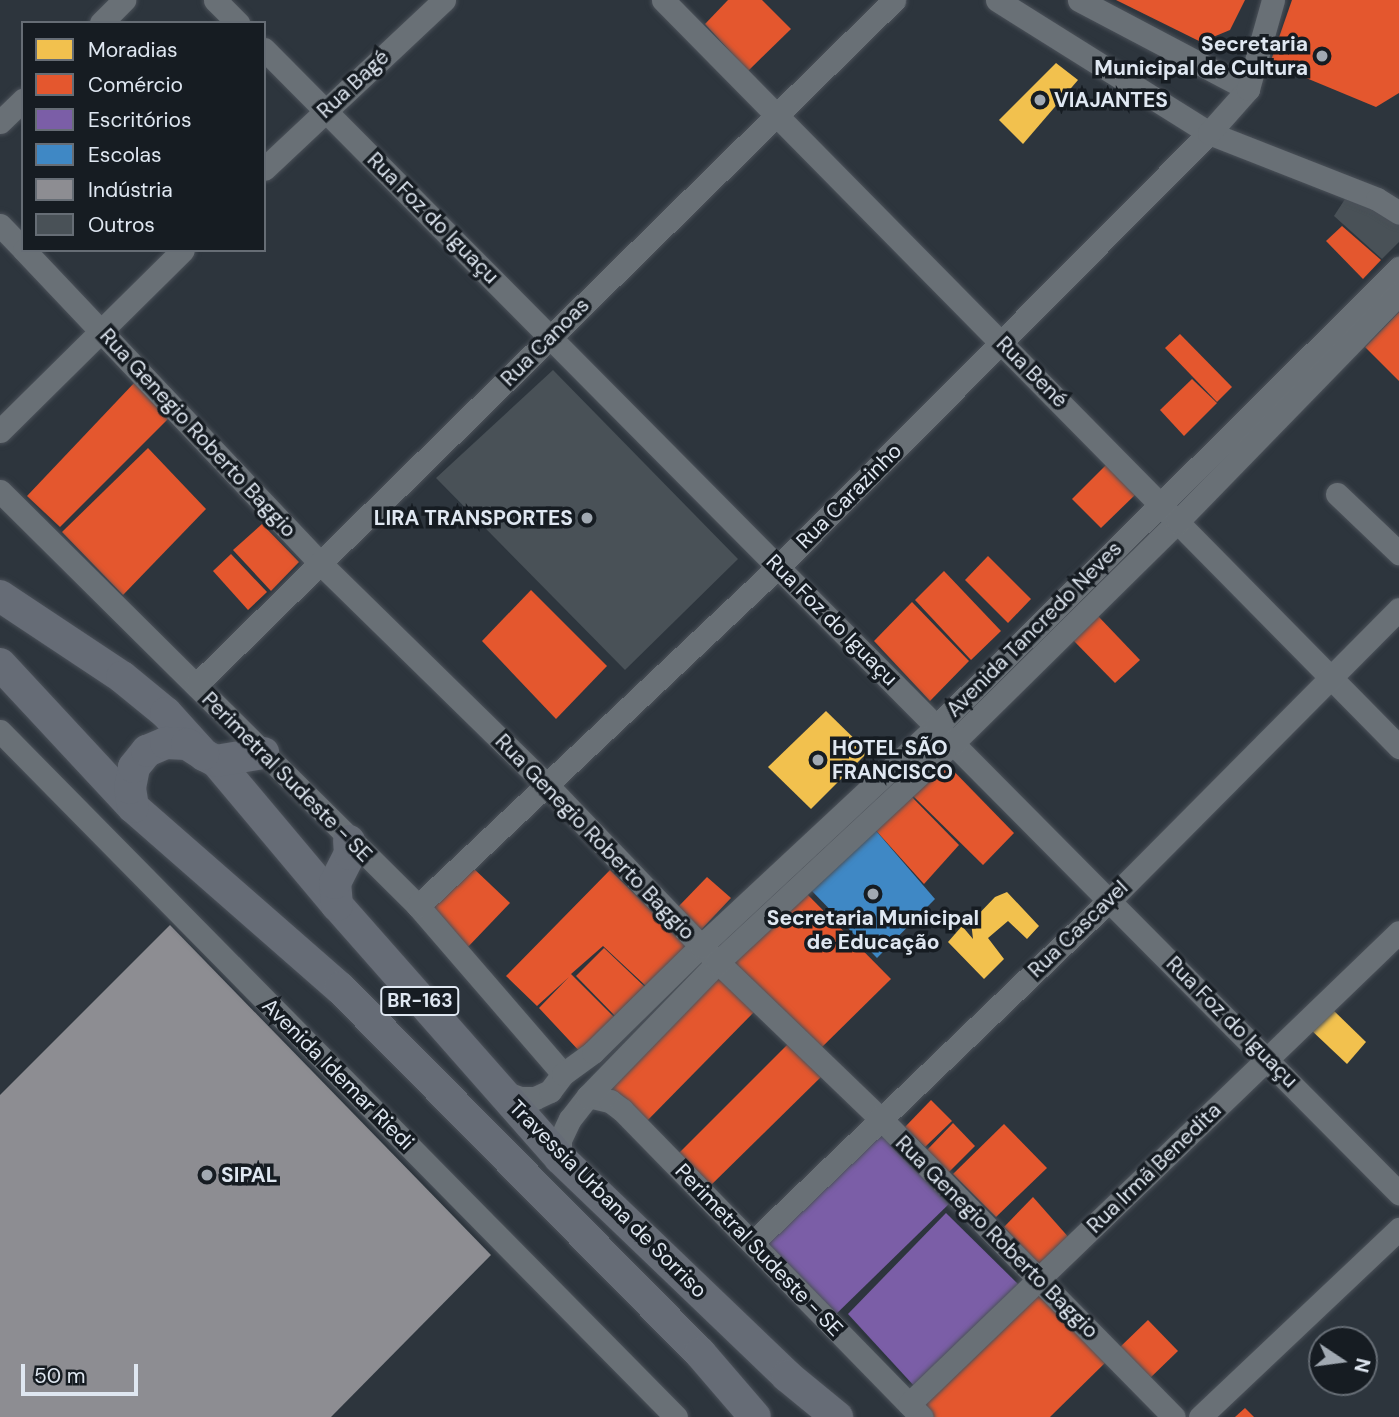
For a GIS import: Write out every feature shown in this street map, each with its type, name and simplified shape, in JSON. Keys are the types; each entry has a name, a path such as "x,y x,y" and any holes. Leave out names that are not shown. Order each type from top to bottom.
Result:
{"highway":[{"name":"Travessia Urbana de Sorriso","path":"0,596 122,677 166,713 210,758 560,1158 787,1376 837,1417"},
{"name":"Travessia Urbana de Sorriso","path":"0,664 133,807 340,988 700,1353 755,1417"},
{"path":"133,807 130,788 134,767 147,751 166,743 187,744 210,758 263,753"},
{"path":"337,905 335,883 349,854 349,841"}],"street":[{"path":"103,21 124,0"},
{"path":"215,0 236,21"},
{"name":"Rua Bagé","path":"266,167 444,0"},
{"name":"Rua Bené","path":"663,0 1332,675 1399,747"},
{"name":"Rua Canoas","path":"196,685 894,0"},
{"path":"997,0 1209,134 1388,200 1399,213"},
{"path":"1079,0 1248,89 1273,0"},
{"name":"Rua Foz do Iguaçu","path":"266,51 1399,1193"},
{"name":"Rua Carazinho","path":"418,906 779,566 1209,134 1248,89"},
{"path":"0,122 21,102"},
{"name":"Rua Genegio Roberto Baggio","path":"0,225 21,246"},
{"name":"Rua Genegio Roberto Baggio","path":"27,252 320,564 547,785 701,946 880,1118 1174,1417"},
{"path":"0,431 181,252"},
{"name":"Avenida Tancredo Neves","path":"560,1158 560,1140 570,1119 588,1097 945,734 1161,502 1399,268"},
{"name":"Avenida Tancredo Neves","path":"498,1090 520,1098 535,1098 550,1091 563,1074 593,1052 701,946 945,734 1178,521 1399,294"},
{"name":"Perimetral Sudeste - SE","path":"0,491 349,841 418,906 563,1074 558,1089 563,1099 573,1103 588,1097 610,1101 622,1110 915,1410"},
{"path":"1337,494 1399,553"},
{"name":"Rua Cascavel","path":"752,1243 1110,900 1399,610"},
{"name":"Avenida Idemar Riedi","path":"0,730 676,1417"},
{"name":"Rua Irmã Benedita","path":"915,1410 1038,1280 1399,932"},
{"path":"1200,1417 1399,1229"}],"building: Moradias":[{"name":"VIAJANTES","path":"1056,63 1078,80 1023,144 999,120"},
{"name":"HOTEL SÃO FRANCISCO","path":"826,711 868,752 811,809 768,767"},
{"path":"1007,892 1039,926 1027,939 1008,921 988,938 1004,959 984,979 948,942 962,926 973,939 971,922 995,897"},
{"path":"1330,1007 1366,1042 1347,1064 1310,1029"}],"building: Comércio":[{"path":"728,0 762,0 791,29 748,71 705,24"},
{"path":"1116,0 1245,0 1230,30 1201,42"},
{"path":"1292,0 1399,0 1399,93 1376,107 1270,63"},
{"path":"1342,226 1381,260 1363,279 1326,241"},
{"path":"1399,312 1399,381 1365,347"},
{"path":"1180,334 1232,387 1217,402 1165,348"},
{"path":"1192,379 1217,403 1184,436 1160,410"},
{"path":"135,382 168,419 60,527 27,496"},
{"path":"148,448 206,509 123,595 62,532"},
{"path":"1107,464 1137,493 1101,528 1072,499"},
{"path":"262,524 299,562 271,591 233,550"},
{"path":"231,554 267,592 248,610 213,571"},
{"path":"988,556 1031,599 1008,623 965,580"},
{"path":"944,571 1001,631 971,660 915,600"},
{"path":"531,590 607,666 556,719 482,641"},
{"path":"912,602 969,661 930,701 874,641"},
{"path":"1098,616 1140,660 1115,683 1073,640"},
{"path":"939,756 1014,833 983,865 906,789"},
{"path":"906,791 959,845 924,884 871,825"},
{"path":"471,866 510,903 466,949 428,908"},
{"path":"610,870 687,946 647,987 603,946 571,974 616,1019 582,1054 539,1008 569,977 537,1006 506,976"},
{"path":"707,877 731,898 700,931 678,907"},
{"path":"804,891 891,979 818,1051 730,963"},
{"path":"604,948 646,988 617,1018 576,976"},
{"path":"718,975 756,1010 643,1125 610,1091"},
{"path":"789,1043 823,1075 706,1190 675,1157"},
{"path":"931,1100 952,1121 925,1147 905,1127"},
{"path":"953,1123 975,1146 948,1173 927,1150"},
{"path":"1004,1124 1047,1168 996,1217 953,1174"},
{"path":"1033,1197 1071,1240 1042,1268 1004,1227"},
{"path":"1042,1287 1109,1359 1050,1417 930,1417 920,1406"},
{"path":"1148,1320 1178,1351 1148,1380 1118,1349"},
{"path":"1245,1408 1254,1417 1235,1417"}],"building: Escritórios":[{"path":"879,1127 953,1200 830,1320 760,1246"},
{"path":"946,1213 1018,1284 915,1387 848,1314"}],"building: Escolas":[{"name":"Secretaria Municipal de Educação","path":"871,825 935,899 877,958 810,889"}],"building: Indústria":[{"name":"SIPAL","path":"170,925 491,1255 331,1417 0,1417 0,1095"}],"building: Outros":[{"path":"1345,199 1399,217 1399,242 1382,259 1334,216"},
{"name":"LIRA TRANSPORTES","path":"553,370 738,559 625,670 436,478"}],"place":[{"name":"Secretaria Municipal de Cultura","path":"1322,56"},
{"name":"VIAJANTES","path":"1040,100"},
{"name":"LIRA TRANSPORTES","path":"587,518"},
{"name":"HOTEL SÃO FRANCISCO","path":"818,760"},
{"name":"Secretaria Municipal de Educação","path":"873,894"},
{"name":"SIPAL","path":"207,1175"}]}
